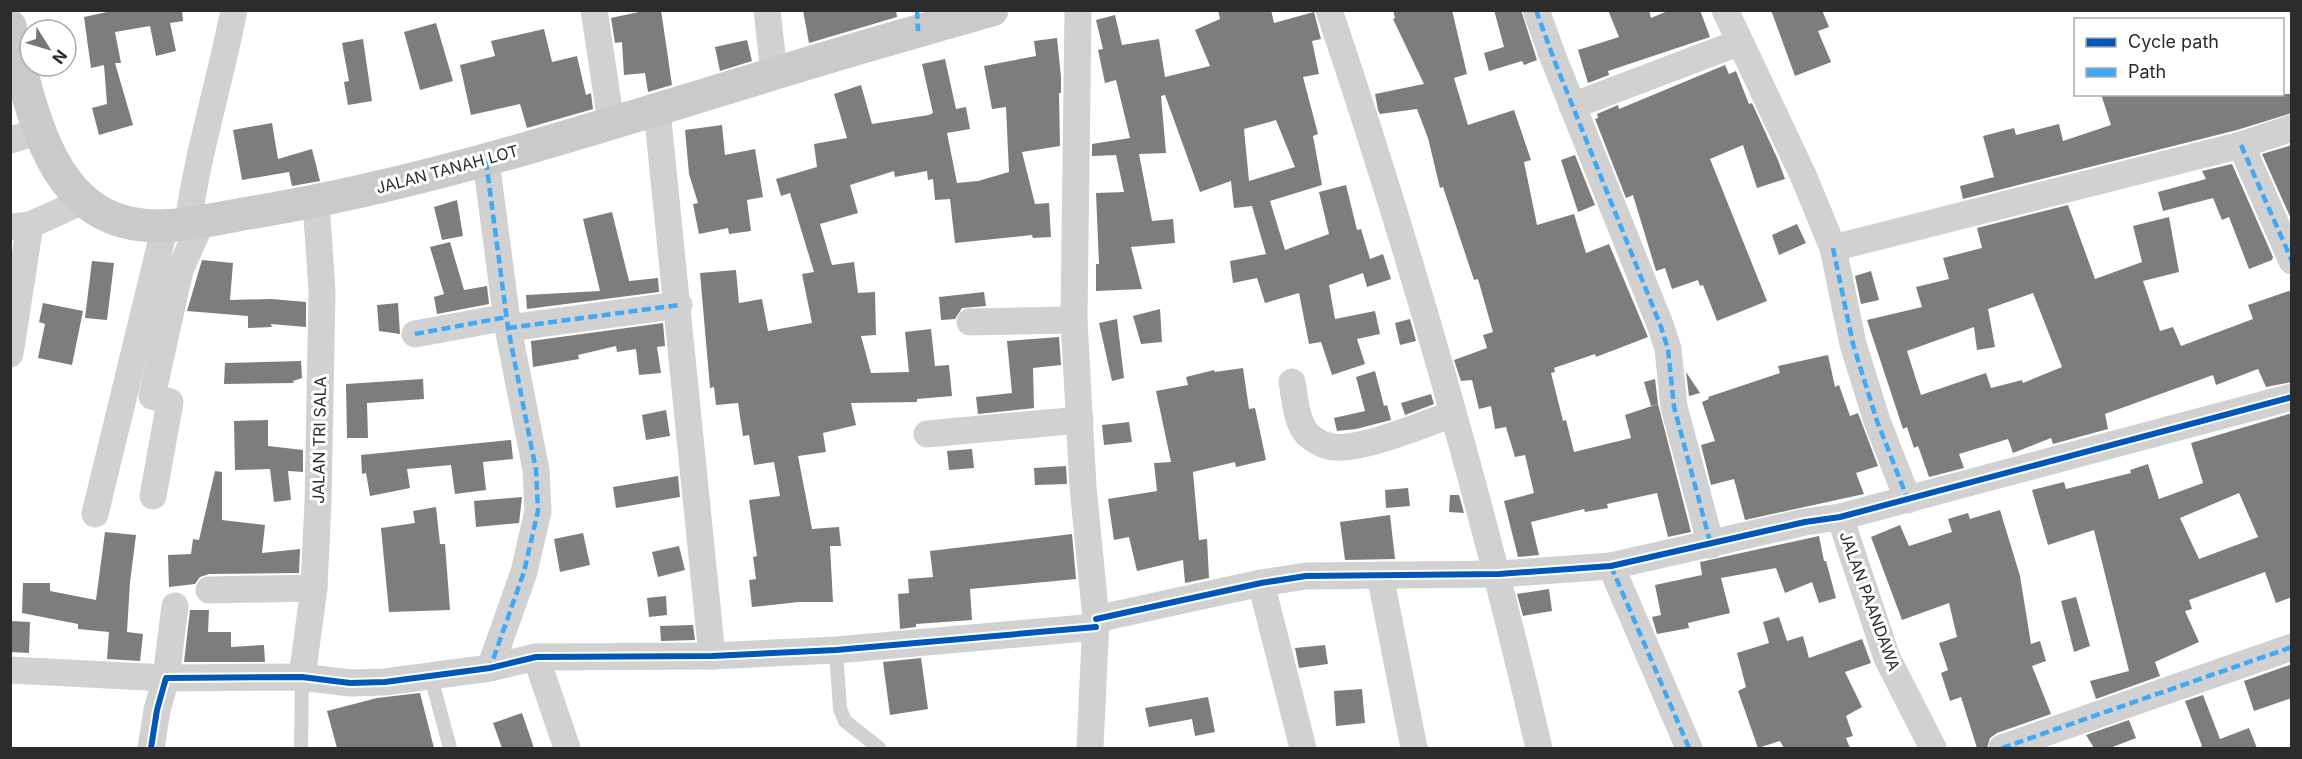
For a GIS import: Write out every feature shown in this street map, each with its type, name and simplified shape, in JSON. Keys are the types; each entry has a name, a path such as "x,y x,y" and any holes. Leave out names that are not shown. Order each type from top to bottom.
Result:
{"main road":[{"name":"JALAN TANAH LOT","path":"10,26 26,135 55,166 65,183 83,201 104,214 138,225 185,223 316,202 486,161 774,73 918,21 992,10"}],"street":[{"path":"153,496 170,402 152,396 178,279 185,223 199,156 234,10"},
{"path":"594,10 611,122"},
{"path":"767,10 774,73"},
{"path":"1078,10 1074,320 1083,487 1096,623 1090,748"},
{"path":"1329,10 1384,174 1443,367 1453,414 1499,574 1539,748"},
{"path":"1536,10 1661,327 1668,350 1674,407 1711,545"},
{"path":"1725,10 1738,43 1803,175 1833,248 1853,344 1877,421 1908,500"},
{"path":"1572,106 1738,43"},
{"path":"657,110 679,305 712,656"},
{"path":"1833,248 2241,146 2292,128"},
{"path":"2241,146 2292,261"},
{"path":"486,161 507,322 536,470 538,511 524,572 490,668"},
{"path":"10,354 20,226 83,201"},
{"name":"JALAN TRI SALA","path":"302,677 314,588 322,291 316,202"},
{"path":"95,514 185,223"},
{"path":"415,334 507,322 679,305"},
{"path":"970,322 1074,320"},
{"path":"1292,382 1299,418 1307,434 1318,442 1332,447 1356,445 1453,414"},
{"path":"10,670 166,678 302,677 350,683 430,677 490,668 536,657 712,656 836,650 1096,623 1261,583 1306,576 1499,574 1611,566 1805,522 1840,517 2292,397"},
{"path":"927,434 1080,420"},
{"name":"JALAN PAANDAWA","path":"1840,517 1887,658 1933,748"},
{"path":"1611,566 1689,748"},
{"path":"1380,575 1414,748"},
{"path":"1261,583 1303,748"},
{"path":"209,590 314,588"},
{"path":"151,748 157,710 166,678 175,606"},
{"path":"2002,748 2292,647"},
{"path":"536,657 567,748"}],"lane":[{"path":"836,650 840,709 844,722 879,748"},
{"path":"301,748 302,677"},
{"path":"430,677 450,748"}],"building":[{"path":"116,10 182,10 183,21 170,23 176,51 156,56 150,26 115,32 121,63 115,63 133,125 99,135 92,108 107,104 104,65 91,68 84,17"},
{"path":"648,10 661,10 672,85 648,92 645,73 624,75 622,42 615,43 611,18"},
{"path":"803,10 896,10 897,17 809,43"},
{"path":"1218,10 1271,10 1274,23 1314,12 1321,39 1312,41 1319,74 1303,77 1318,134 1313,136 1322,185 1270,201 1285,250 1329,234 1319,192 1346,185 1357,230 1361,229 1370,259 1383,254 1391,279 1367,287 1363,273 1329,285 1335,319 1375,311 1380,334 1357,339 1365,364 1332,375 1321,342 1309,344 1299,293 1265,303 1257,278 1233,283 1230,261 1266,254 1252,206 1234,208 1231,181 1200,192 1165,95 1161,96 1166,153 1139,154 1152,221 1173,219 1175,243 1131,247 1142,289 1096,291 1096,264 1099,264 1096,193 1124,192 1116,155 1092,156 1092,144 1130,138 1116,80 1105,83 1098,50 1103,49 1096,20 1115,15 1122,45 1159,39 1165,77 1210,66 1195,30 1220,19","holes":["1276,120 1295,167 1249,181 1244,129"]},
{"path":"1393,10 1452,10 1467,74 1454,78 1468,125 1514,110 1531,160 1524,162 1537,225 1574,214 1586,253 1609,244 1648,337 1596,357 1595,354 1554,368 1555,372 1551,373 1563,421 1566,420 1574,452 1631,438 1625,415 1658,404 1691,532 1668,537 1657,493 1607,504 1608,508 1585,512 1584,509 1531,522 1539,555 1518,557 1504,501 1534,493 1525,455 1515,457 1506,427 1495,429 1491,406 1479,409 1472,380 1461,381 1454,360 1487,348 1483,335 1493,332 1478,279 1474,280 1443,187 1440,188 1428,138 1417,109 1380,114 1378,110 1375,94 1424,84 1393,19 1395,18"},
{"path":"1494,10 1521,10 1537,60 1524,65 1522,61 1489,71 1484,53 1504,47"},
{"path":"1608,10 1649,10 1651,18 1670,10 1700,10 1710,37 1608,71 1609,75 1588,83 1578,50 1619,37"},
{"path":"1771,10 1822,10 1829,27 1818,31 1831,62 1795,76"},
{"path":"436,23 453,81 420,90 404,32"},
{"path":"544,29 552,62 577,56 586,95 591,93 593,109 527,128 520,104 471,115 460,65 495,56 491,41"},
{"path":"1057,38 1061,77 1060,146 1022,152 1035,204 1049,203 1051,237 1033,238 1032,235 955,243 950,199 935,200 933,179 928,180 927,171 895,177 894,171 850,185 858,213 820,224 832,265 854,262 858,293 875,292 876,335 861,336 871,373 909,372 905,332 931,329 935,366 949,365 952,396 917,399 917,402 851,403 856,425 823,433 826,452 798,456 812,529 839,527 841,546 830,546 833,602 799,602 752,607 749,580 756,579 753,557 757,556 749,500 780,496 774,462 754,465 749,435 743,436 738,403 716,405 714,387 710,388 700,273 736,270 739,303 762,299 768,331 812,323 802,274 814,272 790,193 781,196 776,179 817,167 814,144 847,138 834,94 861,85 872,124 929,115 933,113 922,64 945,59 956,109 966,107 970,129 947,133 957,183 978,181 1009,172 1006,107 992,109 984,66 1036,56 1034,41"},
{"path":"363,39 372,101 348,105 344,82 349,81 342,43"},
{"path":"747,40 752,61 720,71 715,47"},
{"path":"1725,65 1729,74 1736,71 1785,179 1757,188 1743,145 1710,159 1767,301 1717,321 1703,285 1700,286 1698,280 1672,289 1665,268 1656,271 1633,195 1626,198 1595,119 1598,118 1597,114 1618,105 1619,109"},
{"path":"2284,94 2292,94 2292,113 2237,130 1963,199 1960,186 1994,177 1983,136 2014,128 2016,135 2059,124 2063,141 2111,125 2102,96 2284,96"},
{"path":"272,123 278,159 312,149 320,181 292,186 289,172 242,180 233,130"},
{"path":"722,125 725,155 755,149 763,197 747,200 751,231 729,234 728,228 699,234 693,204 698,203 689,174 685,130"},
{"path":"2292,145 2292,221 2262,154"},
{"path":"1575,155 1595,205 1578,212 1561,160"},
{"path":"2232,164 2273,257 2272,260 2249,269 2229,217 2222,220 2213,198 2163,211 2158,192 2206,179 2202,171"},
{"path":"457,200 463,236 442,240 434,207"},
{"path":"2068,205 2095,279 2142,262 2133,226 2169,217 2179,272 2143,281 2160,331 2173,327 2181,346 2253,319 2248,305 2292,290 2292,382 2266,387 2258,369 2216,385 2213,375 2105,414 2108,429 2053,444 2051,438 2013,453 2008,439 1959,454 1964,468 1929,477 1918,446 1914,448 1907,427 1903,429 1867,320 1922,307 1916,287 1949,279 1943,258 1982,248 1977,228","holes":["2033,293 2062,367 2023,383 2022,380 1991,388 1986,373 1921,395 1907,351 1974,327 1977,350 1995,347 1988,309"]},
{"path":"612,212 629,281 658,278 659,292 527,309 526,295 600,291 583,219"},
{"path":"1797,224 1806,243 1779,255 1772,235"},
{"path":"450,242 464,290 487,286 489,304 437,314 434,297 444,294 430,247"},
{"path":"202,260 233,263 230,300 271,299 306,302 306,327 271,324 272,327 248,328 248,316 187,311"},
{"path":"92,261 114,263 107,320 85,318"},
{"path":"1871,271 1879,300 1861,304 1855,276"},
{"path":"984,292 986,306 962,308 955,319 941,320 939,297"},
{"path":"43,303 83,311 72,365 38,358 45,324 39,322"},
{"path":"398,303 400,334 379,331 377,305"},
{"path":"1160,309 1162,342 1141,344 1133,316"},
{"path":"1117,319 1124,378 1112,381 1099,323"},
{"path":"1410,319 1416,341 1400,345 1395,323"},
{"path":"663,323 665,346 657,347 661,373 639,375 636,349 617,352 616,346 578,355 579,359 533,367 531,341"},
{"path":"1059,337 1061,365 1033,368 1034,408 978,414 976,397 1012,393 1007,341"},
{"path":"1828,355 1835,387 1839,385 1850,416 1858,413 1878,466 1856,473 1864,494 1745,520 1734,479 1711,485 1701,445 1715,441 1702,402 1709,399 1708,397 1780,373 1778,366"},
{"path":"301,361 302,378 293,381 294,383 224,384 225,363"},
{"path":"1243,368 1249,409 1255,408 1266,460 1236,467 1235,462 1193,472 1199,540 1207,539 1209,578 1185,583 1183,560 1137,571 1129,537 1114,540 1108,499 1157,491 1154,463 1171,462 1156,391 1188,385 1186,377 1214,370 1215,372"},
{"path":"1375,371 1384,406 1387,405 1391,420 1356,429 1337,431 1334,418 1365,411 1356,377"},
{"path":"1686,372 1700,393 1689,396"},
{"path":"423,379 424,399 367,403 368,438 347,438 346,384"},
{"path":"1655,379 1658,404 1651,406 1644,382"},
{"path":"1431,394 1434,404 1405,415 1401,403"},
{"path":"666,410 670,436 646,440 642,415"},
{"path":"2292,413 2292,597 2276,603 2265,572 2189,600 2192,609 2185,611 2199,642 2155,662 2160,676 2096,699 2090,681 2129,671 2094,530 2048,545 2032,490 2064,482 2066,489 2131,473 2130,470 2148,464 2159,499 2203,483 2191,443","holes":["2239,493 2258,537 2199,559 2180,518"]},
{"path":"268,420 268,446 303,450 303,472 288,471 291,500 274,502 270,469 235,470 234,421"},
{"path":"1129,422 1132,442 1104,445 1102,425"},
{"path":"511,440 513,459 483,462 486,490 455,494 451,465 407,469 410,488 370,496 366,473 362,474 361,455"},
{"path":"972,449 974,468 949,470 947,451"},
{"path":"1066,466 1067,484 1035,485 1034,468"},
{"path":"215,471 222,472 222,520 265,525 262,553 300,549 299,573 209,574 200,577 195,584 169,587 168,555 191,554 193,539 199,540"},
{"path":"678,476 680,497 616,508 613,487"},
{"path":"1408,488 1410,506 1386,508 1385,490"},
{"path":"1450,495 1459,495 1464,513 1449,512"},
{"path":"522,497 519,523 476,527 474,501"},
{"path":"436,507 440,544 445,544 450,610 389,612 381,528 415,523 413,511"},
{"path":"2000,510 2020,576 2031,644 2040,641 2046,661 2032,666 2051,714 1997,733 1990,738 1987,748 1977,748 1961,697 1950,701 1941,673 1948,670 1939,643 1957,637 1949,603 1902,620 1871,537 1900,525 1909,546 1952,532 1948,519 1968,513 1970,519"},
{"path":"1390,515 1395,559 1345,560 1340,522"},
{"path":"105,532 136,535 127,632 143,634 140,661 107,659 109,632 78,629 78,624 22,613 23,583 50,583 50,591 96,600"},
{"path":"583,533 590,565 560,572 554,539"},
{"path":"1072,534 1076,579 970,589 972,620 916,624 916,627 900,629 898,594 909,593 908,579 933,577 930,551"},
{"path":"1819,536 1836,598 1819,603 1812,582 1785,593 1776,568 1721,578 1730,613 1688,623 1689,628 1657,634 1652,617 1661,615 1655,585 1702,575 1700,562"},
{"path":"679,546 685,570 658,577 652,552"},
{"path":"1549,589 1552,611 1523,616 1517,594"},
{"path":"666,596 667,615 649,617 647,598"},
{"path":"2076,597 2090,646 2074,652 2061,601"},
{"path":"190,610 209,610 208,632 231,632 231,647 264,645 265,662 184,662"},
{"path":"1779,617 1787,641 1803,636 1809,658 1862,639 1871,663 1845,672 1862,707 1846,716 1853,736 1846,738 1850,748 1784,748 1780,741 1758,748 1738,691 1746,687 1737,653 1769,643 1763,622"},
{"path":"10,621 30,622 29,653 10,652"},
{"path":"693,625 695,640 661,641 660,626"},
{"path":"1325,645 1328,664 1299,668 1295,648"},
{"path":"921,658 928,709 890,715 883,662"},
{"path":"2292,664 2292,698 2254,711 2244,681"},
{"path":"1362,689 1365,723 1336,726 1334,691"},
{"path":"420,693 434,748 337,748 327,711 377,698"},
{"path":"2203,695 2220,739 2249,728 2257,748 2199,748 2202,746 2185,701"},
{"path":"1208,697 1215,732 1195,736 1192,719 1149,727 1145,708"},
{"path":"522,713 534,748 502,748 493,723"},
{"path":"2129,720 2136,738 2110,748 2094,748 2086,735"}],"marked path":[{"path":"917,10 918,31"},
{"path":"1536,10 1661,327 1668,349 1674,407 1711,545"},
{"path":"2241,145 2292,261"},
{"path":"486,161 508,328 536,470 538,511 524,572 490,668"},
{"path":"1833,248 1853,344 1877,421 1908,500"},
{"path":"508,328 679,305"},
{"path":"415,334 507,317"},
{"path":"1611,566 1689,748"},
{"path":"2002,748 2292,647"}],"cycle path":[{"path":"1096,619 1261,583 1306,576 1499,574 1611,566 1805,522 1840,517 2292,397"},
{"path":"151,748 157,710 166,678 302,677 350,683 385,682 490,668 536,657 712,656 836,650 1096,627"}]}
